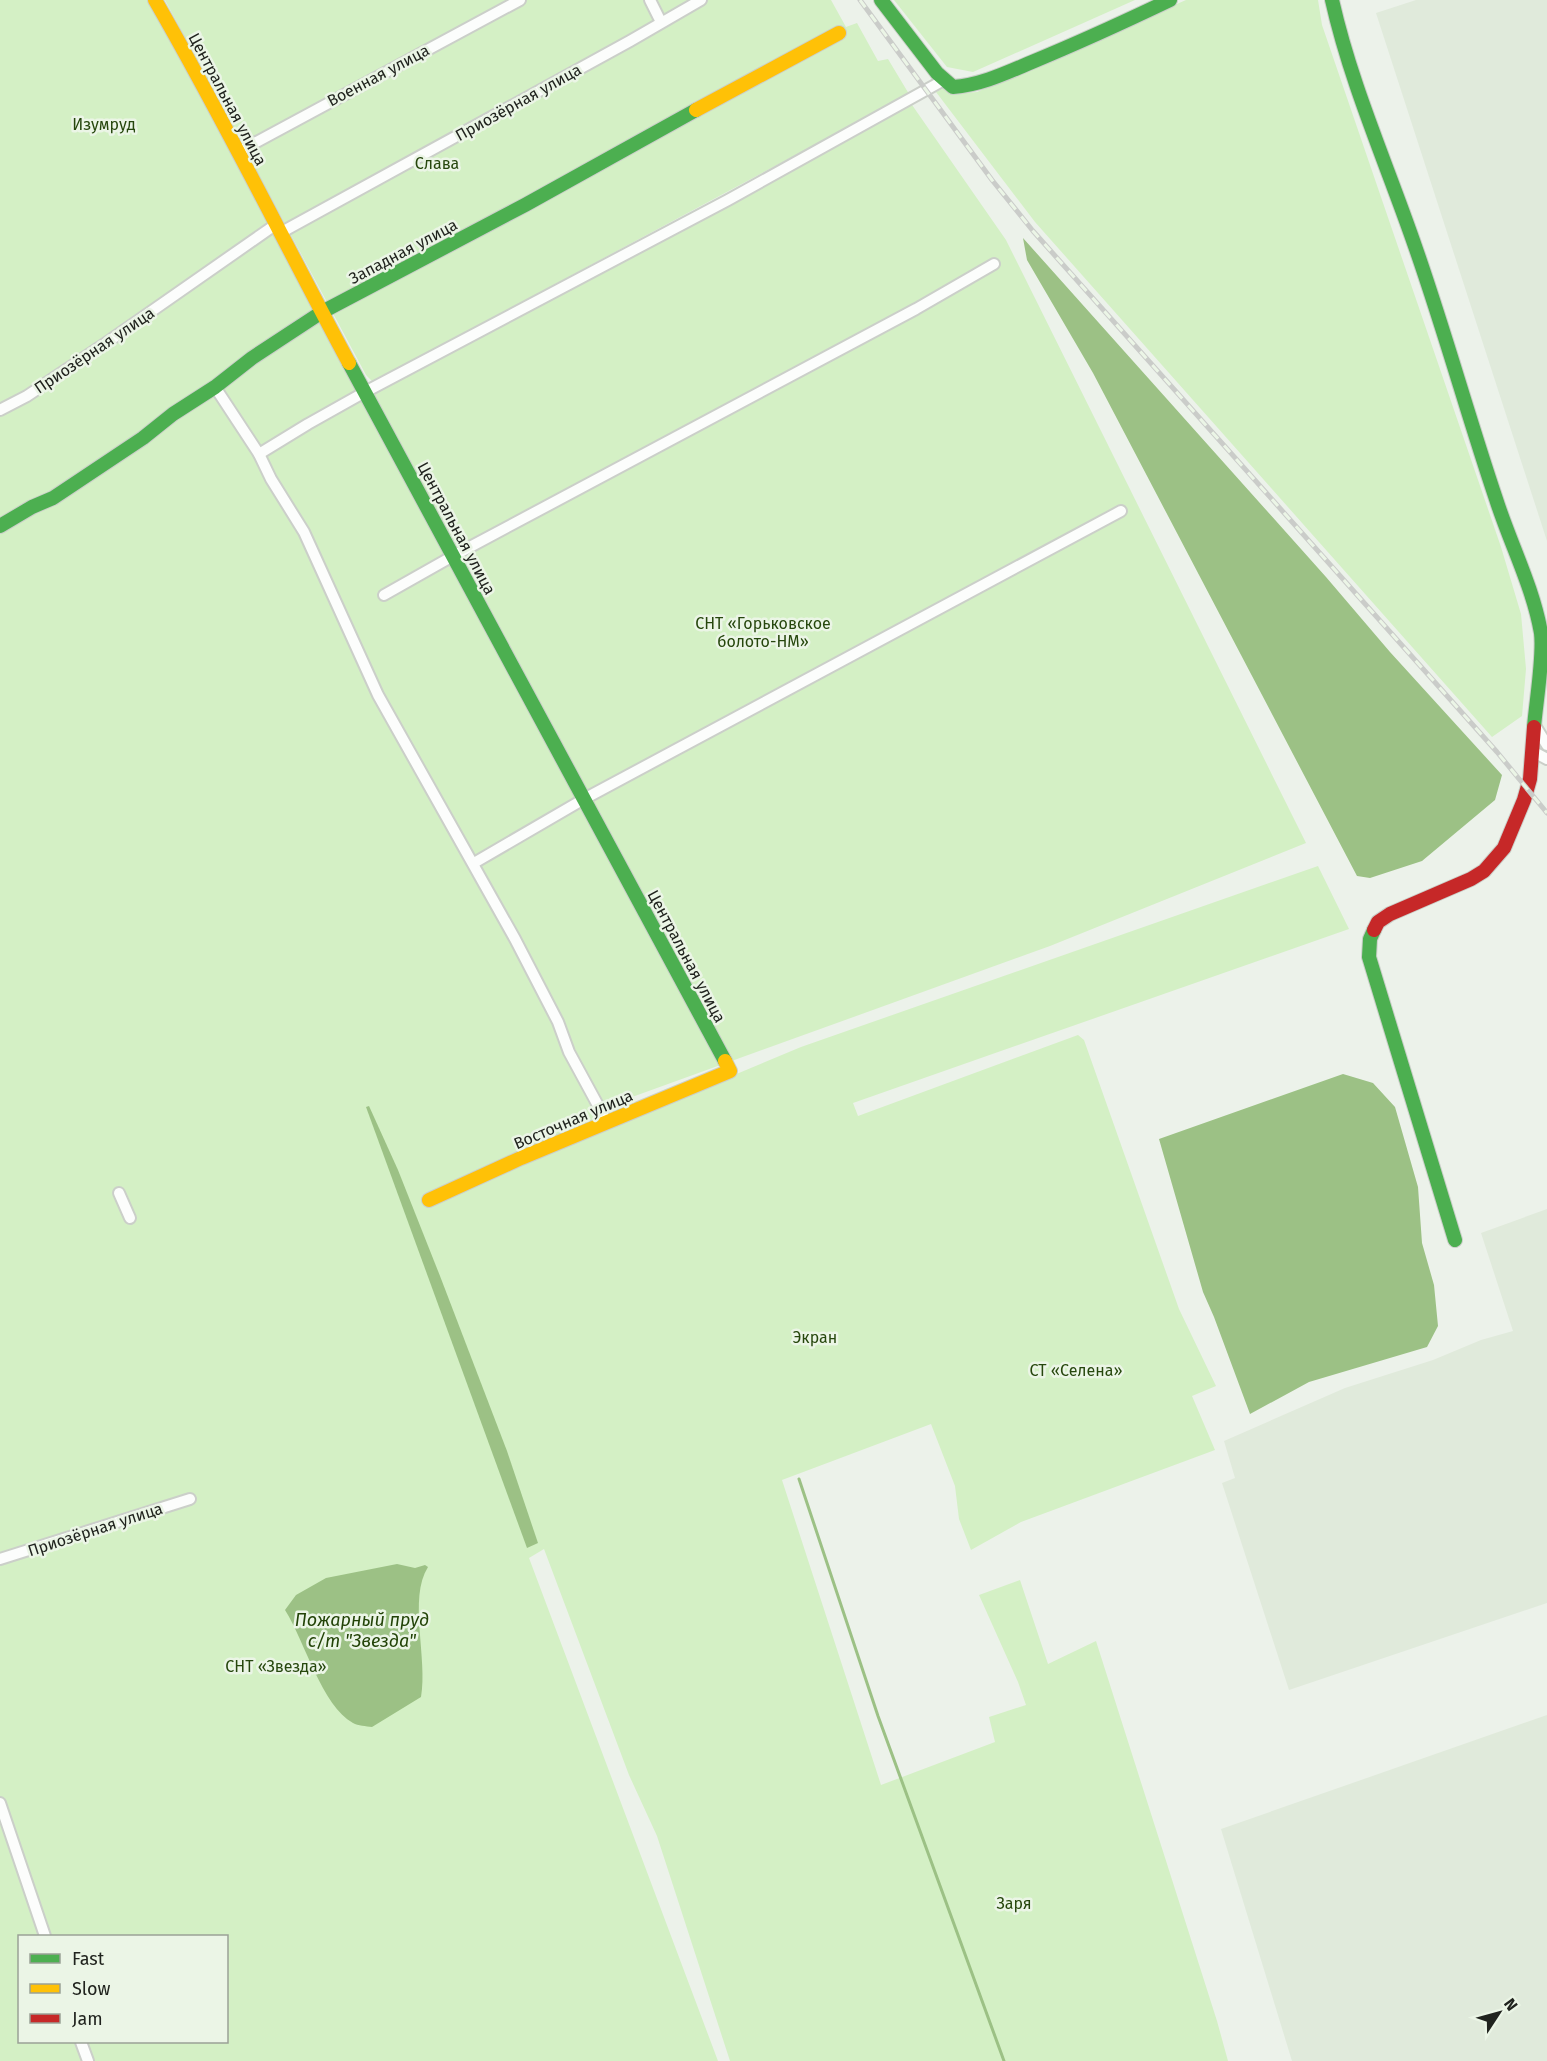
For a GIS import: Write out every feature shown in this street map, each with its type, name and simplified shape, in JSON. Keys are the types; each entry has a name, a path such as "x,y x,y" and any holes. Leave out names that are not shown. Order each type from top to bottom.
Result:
{"street":[{"name":"Центральная улица","path":"155,0 195,69 322,312 730,1071"},
{"name":"Военная улица","path":"238,152 520,0"},
{"path":"650,0 662,22"},
{"name":"Приозёрная улица","path":"0,410 27,396 278,229 701,0"},
{"path":"881,0 944,80 953,87 969,87 1053,54 1170,0"},
{"path":"1332,0 1347,54 1416,249 1496,500 1531,596 1541,634 1530,779 1504,848 1484,870 1465,883 1390,914 1378,922 1370,939 1369,957 1455,1240"},
{"name":"Западная улица","path":"0,526 32,507 53,498 143,438 252,358 322,312 525,205 760,74 839,33"},
{"path":"260,454 365,392 728,200 944,80"},
{"path":"384,595 916,309 994,264"},
{"path":"215,387 260,454 271,479 304,532 378,695 474,863 558,1022 569,1052 607,1122"},
{"path":"474,863 584,799 1121,511"},
{"path":"1534,724 1547,745"},
{"path":"1532,751 1547,759"},
{"name":"Восточная улица","path":"429,1200 521,1158 730,1071"},
{"path":"119,1193 130,1218"},
{"name":"Приозёрная улица","path":"0,1559 190,1499"},
{"path":"0,1803 45,1935"},
{"path":"81,2043 88,2061"}],"shaded area":[{"path":"1416,0 1547,0 1547,541 1376,13"},
{"path":"1547,1209 1547,1603 1289,1690 1222,1483 1235,1478 1224,1441 1345,1388 1513,1331 1481,1233"},
{"path":"1547,1715 1547,2061 1292,2061 1221,1829"}],"green space":[{"path":"0,0 153,0 363,394 501,326 910,102 1006,240 1306,843 1050,946 610,1105 617,1124 801,1047 1318,866 1349,929 853,1103 858,1116 1078,1035 1084,1040 1179,1309 1216,1386 1192,1396 1215,1450 1021,1522 971,1550 959,1519 955,1486 931,1424 782,1480 881,1785 995,1742 989,1717 1026,1705 979,1595 1020,1580 1048,1664 1096,1641 1228,2061 730,2061 657,1836 629,1775 544,1549 529,1558 718,2061 0,2061"},
{"name":"Слава","path":"165,0 831,0 846,27 857,23 878,61 888,59 909,94 373,382 366,375"},
{"path":"894,0 1135,0 973,72 947,67"},
{"path":"1186,0 1318,0 1322,25 1501,547 1521,614 1526,669 1522,716 1492,737 1035,222 936,92 944,88 953,94 977,92"}],"water":[{"path":"1023,238 1502,775 1495,800 1422,861 1370,878 1357,876 1093,373 1027,260"},
{"path":"1343,1074 1373,1083 1395,1107 1418,1187 1422,1243 1434,1285 1438,1326 1427,1347 1309,1382 1250,1414 1203,1292 1159,1139"},
{"path":"369,1106 398,1170 507,1451 538,1543 527,1548 366,1107"},
{"name":"Пожарный пруд с/т \"Звезда\"","path":"397,1564 415,1568 425,1565 428,1567 419,1595 421,1697 372,1727 357,1725 342,1715 332,1703 285,1610 296,1595 326,1578"}],"waterway":[{"path":"799,1479 878,1716 1004,2061"}],"railway":[{"path":"860,0 992,180 1033,231 1497,752 1547,813"}],"traffic: fast":[{"path":"881,0 937,73 953,87 974,84 1003,74 1170,0"},
{"path":"1332,0 1349,63 1416,249 1496,499 1527,582 1537,616 1541,633 1541,654 1534,727"},
{"path":"0,526 32,507 53,498 143,438 252,358 322,312 525,205 696,110"},
{"path":"349,363 725,1061"},
{"path":"1374,930 1370,939 1369,957 1455,1240"}],"traffic: slow":[{"path":"155,0 230,135 349,363"},
{"path":"696,110 839,33"},
{"path":"429,1200 521,1158 730,1071 725,1061"}],"traffic: jam":[{"path":"1374,930 1378,922 1390,914 1471,879 1484,871 1504,848 1530,779 1534,727"}],"park label":[{"name":"Изумруд","path":"104,124"},
{"name":"СНТ «Горьковское болото-НМ»","path":"763,632"},
{"name":"Экран","path":"815,1337"},
{"name":"СТ «Селена»","path":"1076,1370"},
{"name":"СНТ «Звезда»","path":"276,1666"},
{"name":"Заря","path":"1014,1903"}]}
